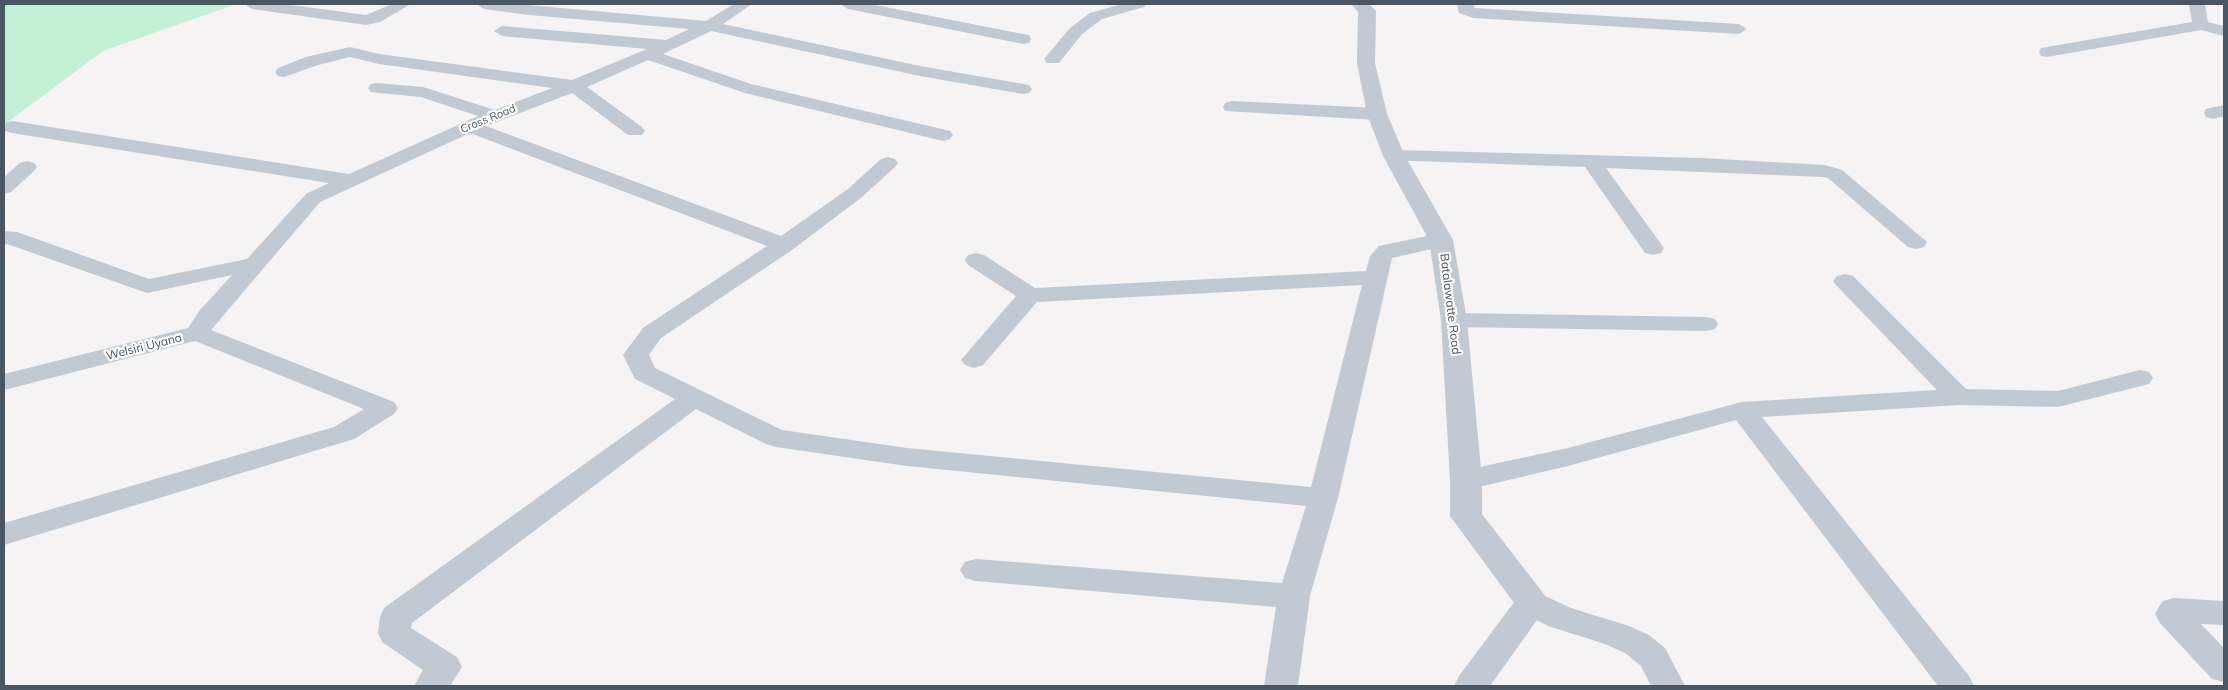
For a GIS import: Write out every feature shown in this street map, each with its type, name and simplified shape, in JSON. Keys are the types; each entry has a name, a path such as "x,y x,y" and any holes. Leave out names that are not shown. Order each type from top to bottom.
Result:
{"street":[{"path":"252,4 366,20 374,19 403,4"},
{"path":"484,4 709,26 920,71 1023,89"},
{"name":"Cross Road","path":"254,264 313,198 469,126 574,86 667,46 709,26 744,4"},
{"path":"848,4 1022,38"},
{"path":"1053,59 1076,31 1096,16 1139,4"},
{"name":"Batalawatte Road","path":"1359,4 1367,10 1366,63 1377,114 1394,156 1441,240 1454,320 1466,480 1466,516 1532,602"},
{"path":"1465,4 1465,10 1473,13 1739,29"},
{"path":"2197,4 2201,25"},
{"path":"2047,52 2201,25 2224,31"},
{"path":"502,31 667,46"},
{"path":"284,72 312,61 350,52 379,59 574,86 635,131"},
{"path":"647,54 745,88 943,135"},
{"path":"377,88 423,92 496,116"},
{"path":"1232,108 1377,114"},
{"path":"469,126 620,185 784,245"},
{"path":"12,127 351,180"},
{"path":"1394,156 1701,164 1830,172 1916,242"},
{"path":"1592,162 1653,248"},
{"path":"888,163 855,193 784,245 652,333 636,355 644,373 776,438 908,458 1323,498"},
{"path":"4,188 27,167"},
{"path":"4,238 9,237 147,286 254,264"},
{"path":"1281,686 1294,596 1323,498 1383,253 1441,240"},
{"path":"976,260 1030,295 1377,277"},
{"name":"Welsiri Uyana","path":"4,382 197,333 208,315 254,264"},
{"path":"1845,280 1959,397"},
{"path":"974,360 1030,295"},
{"path":"1454,320 1706,324"},
{"path":"4,534 344,433 385,408 197,333"},
{"path":"1466,480 1568,458 1742,410 1959,397 2058,399 2140,378"},
{"path":"431,686 445,667 394,633 396,617 694,398"},
{"path":"1742,410 1956,686"},
{"path":"976,570 1294,596"},
{"path":"1471,686 1532,602 1560,617 1617,635 1637,644 1653,657 1668,686"},
{"path":"2224,613 2174,610 2171,614 2224,669"}],"green space":[{"path":"4,4 236,4 103,51 4,125"}]}
